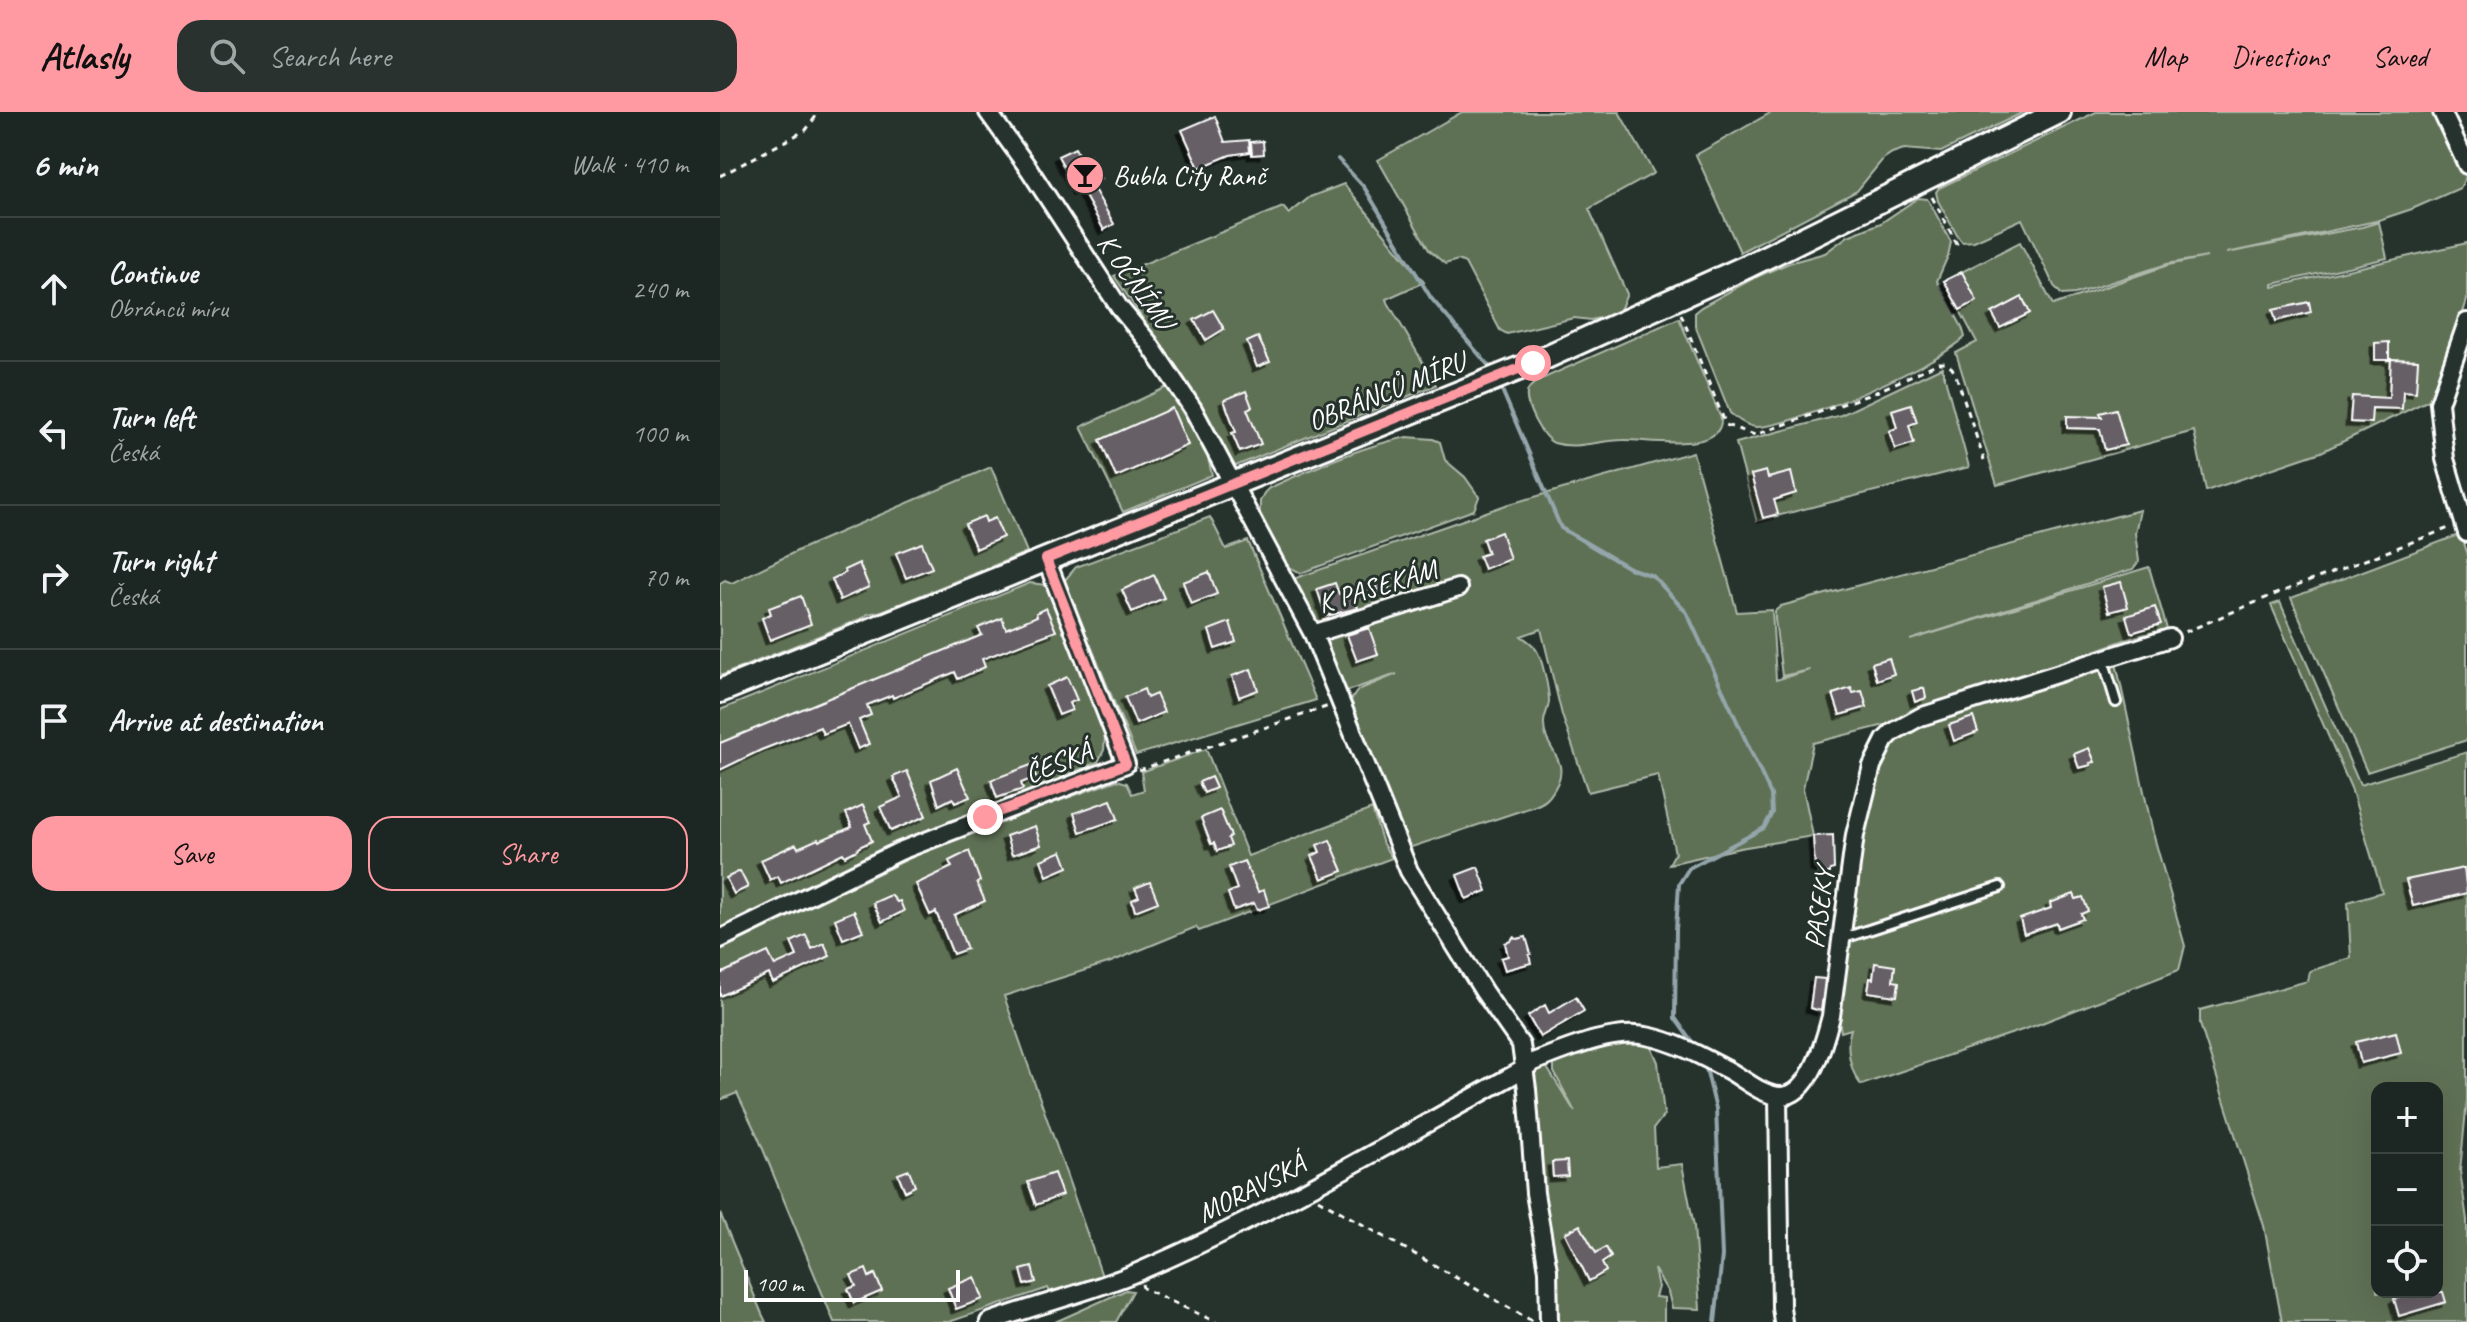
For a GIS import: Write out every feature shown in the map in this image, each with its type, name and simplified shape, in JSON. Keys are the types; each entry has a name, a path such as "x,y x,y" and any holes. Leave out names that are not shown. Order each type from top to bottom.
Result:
{"main road":[{"name":"OBRÁNCŮ MÍRU","path":"720,691 1533,363 1675,300 2059,112"}],"street":[{"name":"K OČNÍMU","path":"988,112 1119,307 1174,378 1235,485"},
{"path":"2442,112 2467,165"},
{"path":"2465,528 2445,459 2439,403 2467,322"},
{"name":"K PASEKÁM","path":"1235,485 1313,634 1340,702"},
{"name":"ČESKÁ","path":"720,939 900,851 1126,764 1046,559"},
{"name":"K PASEKÁM","path":"1313,634 1458,588"},
{"name":"PASEKY","path":"1778,1096 1789,1094 1800,1086 1820,1055 1831,1016 1861,810 1872,766 1885,740 1920,717 2170,638"},
{"path":"1340,702 1409,871 1484,992 1521,1045 1535,1193 1548,1270 1549,1322"},
{"path":"1524,1069 1533,1062 1604,1038 1645,1036 1670,1043 1778,1096 1783,1322"},
{"name":"MORAVSKÁ","path":"989,1322 1102,1286 1240,1225 1524,1069"}],"lane":[{"path":"2103,659 2116,702"},
{"path":"1840,940 2000,887"}],"path":[{"path":"720,176 806,130 819,112"},
{"path":"1923,179 1960,250"},
{"path":"1675,300 1726,425 1755,435 1874,393 1938,363 1945,363 1957,378 1984,460"},
{"path":"2170,638 2273,595 2465,528"},
{"path":"1126,764 1137,770 1340,702"},
{"path":"1305,1191 1534,1322"},
{"path":"1137,1272 1143,1288 1216,1322"}],"green space":[{"path":"1462,112 1619,112 1654,173 1589,209 1627,294 1620,310 1591,320 1574,318 1507,334 1500,330 1465,263 1458,260 1445,264 1429,250 1378,160"},
{"path":"1772,112 2024,112 1941,152 1904,149 1892,153 1883,159 1857,191 1740,252 1696,155"},
{"path":"2096,112 2436,112 2466,177 2460,188 2376,221 2227,253 2379,222 2387,258 2273,284 2273,287 2467,243 2467,300 2453,344 2429,400 2321,452 2206,491 2194,431 1997,485 1956,353 1977,342 1944,281 2020,242 2053,305 2168,265 2207,257 2167,264 2075,294 2062,295 2054,286 2022,219 1974,241 1962,242 1958,237 1938,201 1936,192 1939,188"},
{"path":"1344,184 1424,282 1386,299 1436,385 1233,467 1187,384 1114,276 1283,207 1289,214 1310,197"},
{"path":"1918,198 1927,199 1930,203 1951,242 1937,281 1965,337 1950,349 1898,378 1802,416 1757,427 1746,424 1730,413 1695,325 1695,312 1752,279 1789,263 1825,253 1848,236 1881,223"},
{"path":"1679,318 1721,418 1719,430 1710,437 1681,442 1623,440 1563,445 1554,443 1544,435 1528,403 1528,390 1532,385"},
{"path":"1942,367 1969,467 1757,521 1736,443 1841,415"},
{"path":"1167,387 1207,454 1212,475 1123,512 1081,427"},
{"path":"1407,437 1440,442 1445,460 1465,477 1479,497 1474,510 1301,573 1285,565 1260,514 1260,501 1264,493 1269,488 1337,459"},
{"path":"1693,452 1737,612 1772,610 1776,680 1810,670 1782,676 1775,619 1775,611 1781,606 2140,510 2135,533 2139,561 2133,569 1910,640 2149,567 2167,629 2133,637 1897,722 1813,743 1803,788 1813,836 1669,864 1675,853 1658,775 1588,792 1562,715 1541,629 1521,636 1532,644 1543,665 1549,701 1544,722 1545,734 1560,770 1553,792 1546,800 1532,807 1412,847 1406,843 1351,700 1358,690 1397,674 1347,691 1322,640 1367,624 1318,630 1293,579 1506,505"},
{"path":"991,467 1027,552 720,676 720,583 725,580 732,583 801,549"},
{"path":"1210,517 1226,549 1248,541 1316,700 1136,755 1064,581 1076,567"},
{"path":"2461,534 2467,552 2467,740 2367,772 2291,598"},
{"path":"1030,583 1046,585 1105,735 1104,750 1098,762 1061,777 1062,781 913,836 720,929 720,710"},
{"path":"2280,602 2360,785 2467,752 2467,1100 2460,1171 2467,1220 2467,1322 2282,1322 2264,1226 2200,1024 2200,1010 2308,981 2310,971 2351,958 2348,902 2382,892 2351,788 2271,605"},
{"path":"2115,658 2153,833 2185,946 2179,970 2034,1026 1861,1085 1850,1058 1848,1043 1851,1029 1841,1032 1838,1014 1846,932 1871,784 1887,751 1896,739 1915,725"},
{"path":"1206,749 1248,856 1372,809 1383,844 1392,858 1199,931 1196,927 1111,962 1004,996 1103,1279 1051,1294 1048,1288 949,1322 834,1322 737,1093 720,1100 720,950 935,846 1117,780 1127,783 1132,794 1144,790 1141,772"},
{"path":"1623,1041 1651,1046 1658,1062 1664,1115 1654,1128 1656,1167 1682,1164 1694,1226 1700,1309 1672,1308 1668,1292 1654,1269 1658,1287 1655,1297 1664,1298 1664,1322 1558,1322 1556,1273 1539,1178 1534,1068 1546,1066 1575,1112 1554,1072 1554,1063 1583,1050"},
{"path":"720,1213 762,1314 766,1322 720,1322"},
{"path":"1126,1290 1133,1291 1116,1322 1055,1322"}],"building":[{"path":"1215,116 1225,142 1249,140 1250,152 1230,155 1199,168 1182,130"},
{"path":"1263,141 1264,154 1252,155 1251,142"},
{"path":"1075,148 1081,160 1090,156 1101,179 1091,184 1114,224 1104,230 1058,156"},
{"path":"1962,272 1977,301 1960,310 1944,281"},
{"path":"2022,297 2030,313 2000,328 1992,313"},
{"path":"2309,302 2311,312 2276,321 2273,310"},
{"path":"1213,310 1224,329 1206,340 1194,320"},
{"path":"1258,337 1270,362 1257,367 1247,342"},
{"path":"2389,342 2389,360 2375,360 2375,343"},
{"path":"2391,359 2418,360 2416,392 2403,391 2402,409 2372,408 2371,423 2350,422 2352,396 2389,398"},
{"path":"1246,391 1252,407 1247,409 1261,444 1240,452 1224,400"},
{"path":"1911,404 1917,422 1909,425 1914,443 1895,449 1889,431 1897,428 1892,410"},
{"path":"1172,408 1188,445 1116,477 1100,440"},
{"path":"2116,409 2126,445 2105,450 2100,429 2067,428 2067,416 2102,417 2100,413"},
{"path":"1766,471 1768,478 1791,472 1796,493 1774,500 1778,514 1763,518 1751,475"},
{"path":"984,516 986,522 995,518 1003,537 976,549 965,524"},
{"path":"1501,532 1510,559 1484,569 1479,556 1488,553 1483,539"},
{"path":"922,543 932,568 906,578 896,553"},
{"path":"859,563 869,587 840,600 832,579"},
{"path":"1209,572 1217,594 1191,604 1183,582"},
{"path":"1154,575 1164,598 1132,612 1122,590"},
{"path":"1386,579 1391,592 1379,596 1375,583"},
{"path":"2121,582 2128,607 2109,612 2102,587"},
{"path":"1335,583 1339,594 1352,590 1358,608 1326,616 1317,589"},
{"path":"801,596 811,624 770,640 762,618 771,614 769,608"},
{"path":"2155,607 2161,624 2131,633 2126,616"},
{"path":"1046,608 1056,631 982,659 985,667 958,679 955,672 893,698 892,695 867,705 871,715 859,720 869,744 858,749 848,724 823,734 820,727 720,770 720,743 982,635 978,628 1002,618 1006,629 1037,616 1036,613"},
{"path":"1230,622 1236,642 1215,649 1209,630"},
{"path":"1369,628 1378,654 1357,661 1347,635"},
{"path":"1889,658 1894,674 1877,680 1872,663"},
{"path":"1251,669 1258,690 1239,697 1232,676"},
{"path":"1067,677 1077,700 1069,703 1072,710 1059,715 1047,686"},
{"path":"1851,688 1853,693 1862,691 1867,707 1840,715 1833,694"},
{"path":"1924,688 1926,698 1915,702 1912,691"},
{"path":"1144,689 1147,698 1156,694 1164,712 1136,724 1125,697"},
{"path":"1973,717 1978,732 1954,741 1949,725"},
{"path":"2089,748 2095,762 2079,768 2074,754"},
{"path":"1031,765 1036,777 1021,783 1023,789 997,798 991,780"},
{"path":"957,768 970,797 955,803 953,798 939,805 931,780"},
{"path":"907,771 926,816 891,831 880,807 902,797 893,777"},
{"path":"1211,777 1216,788 1204,793 1199,782"},
{"path":"1111,800 1118,819 1080,832 1074,813"},
{"path":"863,805 870,822 865,824 872,841 781,883 778,876 770,880 761,860 796,844 798,848 852,827 846,813"},
{"path":"1220,810 1231,836 1228,838 1231,846 1217,851 1201,818"},
{"path":"1035,826 1041,845 1012,855 1006,836"},
{"path":"1833,835 1834,869 1830,873 1818,873 1813,836"},
{"path":"1330,840 1343,871 1322,879 1312,856 1320,852 1317,845"},
{"path":"969,851 985,901 954,915 967,949 953,954 936,912 930,915 916,884 952,867 949,861"},
{"path":"1062,851 1068,867 1047,876 1041,860"},
{"path":"1244,861 1258,892 1264,890 1269,906 1257,910 1254,903 1234,910 1228,893 1237,889 1229,867"},
{"path":"1478,867 1487,891 1466,899 1457,875"},
{"path":"2464,868 2467,893 2413,906 2406,880"},
{"path":"740,871 748,887 734,894 726,878"},
{"path":"1150,882 1158,902 1135,911 1132,900 1139,897 1135,888"},
{"path":"2074,894 2076,899 2083,897 2088,911 2081,914 2083,919 2058,928 2057,923 2024,934 2020,919 2051,908 2050,903"},
{"path":"891,895 897,902 900,901 904,911 882,922 873,903"},
{"path":"854,911 863,931 843,939 835,919"},
{"path":"806,935 812,949 824,943 830,956 773,983 769,974 720,996 720,974 768,952 775,966 797,956 791,942"},
{"path":"1513,937 1526,937 1531,963 1505,970 1501,958 1508,956 1505,943"},
{"path":"1875,963 1895,966 1893,981 1899,982 1897,996 1868,992"},
{"path":"1814,978 1825,979 1821,1011 1810,1008"},
{"path":"1576,997 1584,1011 1540,1037 1528,1016 1545,1005 1549,1013"},
{"path":"2396,1032 2401,1053 2361,1063 2356,1042"},
{"path":"1567,1161 1568,1176 1553,1177 1552,1162"},
{"path":"909,1170 915,1186 905,1191 898,1174"},
{"path":"1054,1173 1062,1195 1036,1205 1028,1182"},
{"path":"1580,1225 1596,1253 1606,1247 1611,1257 1602,1263 1606,1271 1589,1281 1565,1233"},
{"path":"1032,1267 1036,1282 1025,1285 1021,1270"},
{"path":"866,1269 869,1277 875,1274 882,1291 854,1303 848,1289 856,1286 851,1275"},
{"path":"975,1277 983,1299 956,1309 948,1288"},
{"path":"2443,1292 2446,1302 2399,1316 2394,1299 2443,1298"}],"waterway":[{"path":"1338,159 1364,187 1431,298 1494,372"},
{"path":"1499,383 1561,528 1629,568 1653,576 1687,613 1771,795 1772,813 1764,828 1689,868 1679,884 1675,1018 1695,1046"},
{"path":"1705,1064 1716,1109 1722,1256 1715,1322"}],"place":[{"name":"Bubla City Ranč","path":"1085,175"}],"route":[{"path":"985,817 1126,764 1046,559 1533,363"}]}
